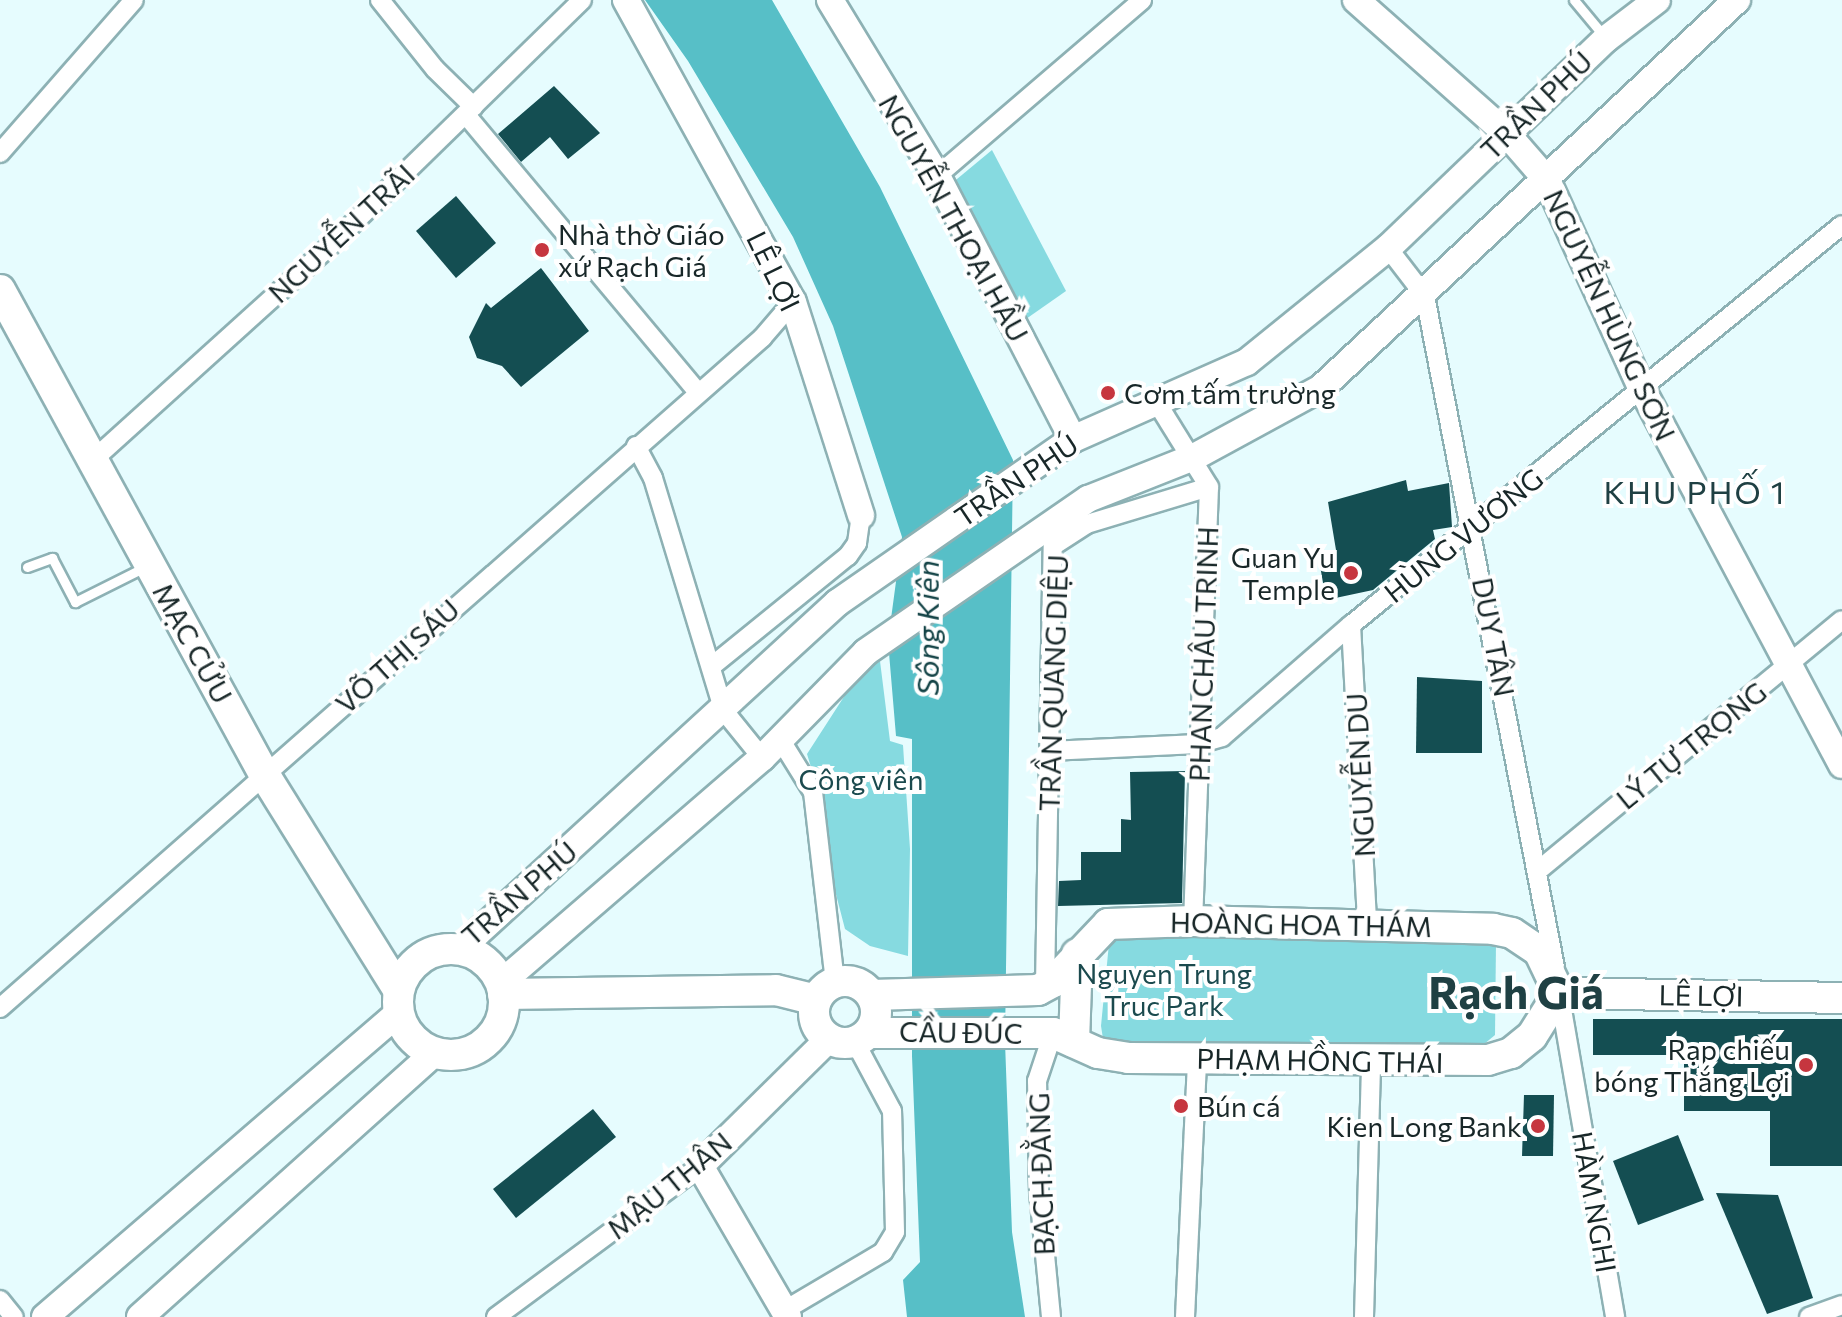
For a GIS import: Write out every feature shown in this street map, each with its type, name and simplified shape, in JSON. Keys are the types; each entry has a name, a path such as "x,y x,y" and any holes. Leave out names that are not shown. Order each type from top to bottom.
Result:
{"main road":[{"name":"LÊ LỢI","path":"626,0 793,302 861,515"},
{"name":"NGUYỄN THOẠI HẦU","path":"830,0 937,176 1073,439"},
{"name":"NGUYỄN HÙNG SƠN","path":"1356,0 1507,134 1547,180 1641,387 1786,667 1842,765"},
{"name":"TRẦN PHÚ","path":"45,1317 398,1001 411,965 433,951 460,949 724,711 837,603 1073,439 1247,362 1388,248 1606,39 1657,0"},
{"name":"TRẦN PHÚ","path":"502,988 771,749 866,652 1088,499 1194,457 1321,388 1425,296 1737,0"},
{"name":"MẠC CỬU","path":"0,290 264,774 398,1001"},
{"name":"HOÀNG HOA THÁM","path":"1041,988 1108,924 1193,921 1367,925 1512,933 1539,951 1559,993"},
{"path":"398,1001 410,1038 434,1053 455,1056 476,1049 492,1035 502,1016 502,988 484,961 460,949"},
{"path":"1064,1038 1077,954"},
{"path":"502,988 826,991 852,981 885,993 876,1018 863,1036 817,1026 826,991"},
{"name":"CẦU ĐÚC","path":"885,993 1041,988"},
{"name":"LÊ LỢI","path":"1559,993 1842,998"},
{"name":"PHẠM HỒNG THÁI","path":"1064,1038 1111,1057 1468,1061 1511,1053 1532,1036 1559,993"},
{"name":"CẦU ĐÚC","path":"863,1036 1064,1038"},
{"name":"MẬU THÂN","path":"700,1166 863,1036"},
{"path":"140,1317 434,1053"},
{"path":"700,1166 786,1314"}],"street":[{"path":"0,153 134,0"},
{"path":"380,0 698,392"},
{"name":"NGUYỄN TRÃI","path":"93,460 470,111 582,0"},
{"path":"937,176 1142,0"},
{"name":"HÙNG VƯƠNG","path":"1049,751 1198,744 1222,737 1351,625 1473,529 1641,387 1842,225"},
{"name":"DUY TÂN","path":"1388,248 1425,296 1540,869 1559,993"},
{"name":"VÕ THỊ SÁU","path":"0,1008 762,338 793,302"},
{"name":"PHAN CHÂU TRINH","path":"1157,403 1194,457 1209,487 1193,921"},
{"path":"636,446 653,478 724,711 771,749 813,792 826,991"},
{"name":"TRẦN QUANG DIỆU","path":"1041,988 1053,546 1087,524 1209,487"},
{"path":"712,666 848,556 857,543 861,515"},
{"name":"LÝ TỰ TRỌNG","path":"1540,869 1842,620"},
{"name":"NGUYỄN DU","path":"1351,625 1367,925"},
{"name":"HÀM NGHI","path":"1559,993 1615,1317"},
{"path":"786,1314 883,1252 895,1232 892,1111 863,1036"},
{"name":"BẠCH ĐẰNG","path":"1051,1317 1039,1193 1037,1097 1041,1061 1064,1038"},
{"path":"1185,1317 1197,1058"},
{"path":"1364,1317 1371,1060"},
{"name":"MẬU THÂN","path":"496,1317 700,1166"},
{"path":"0,1300 14,1317"},
{"path":"1809,1317 1842,1305"}],"lane":[{"path":"1574,0 1606,39"},
{"path":"27,567 52,558 75,602 150,564"}],"green space":[{"path":"992,150 1066,291 1026,319 951,184"},
{"name":"Công viên","path":"880,661 890,741 903,745 910,849 908,956 870,946 845,929 831,875 824,810 807,754 858,675"},
{"name":"Nguyen Trung Truc Park","path":"1110,933 1496,942 1495,1035 1477,1050 1104,1045 1101,1026"}],"water":[{"name":"Sông Kiên","path":"645,0 772,0 880,187 1013,460 1005,1042 1012,1232 1025,1317 907,1317 903,1280 920,1262 912,1056 912,739 896,736 888,641 902,537 833,326 793,237 688,61"}],"building":[{"path":"554,86 600,133 568,159 550,137 521,162 498,134"},
{"path":"456,196 496,243 456,278 416,231"},
{"name":"Nhà thờ Giáo xứ Rạch Giá","path":"541,268 589,331 521,387 502,366 477,358 469,337 486,303 491,308"},
{"name":"Guan Yu Temple","path":"1406,480 1408,491 1449,483 1452,527 1433,530 1435,539 1373,590 1326,600 1318,554 1336,550 1328,502"},
{"path":"1417,677 1482,681 1482,753 1416,753"},
{"path":"1185,771 1182,903 1058,906 1059,881 1081,880 1081,852 1121,852 1121,819 1131,820 1130,772"},
{"path":"1593,1019 1842,1019 1842,1166 1770,1166 1770,1111 1684,1111 1684,1055 1593,1055"},
{"name":"Kien Long Bank","path":"1524,1095 1554,1095 1553,1156 1522,1156"},
{"path":"593,1109 616,1137 516,1218 493,1189"},
{"path":"1678,1135 1704,1200 1638,1225 1613,1161"},
{"path":"1716,1193 1778,1195 1813,1298 1767,1314"}],"place":[{"name":"Nhà thờ Giáo xứ Rạch Giá","path":"542,250"},
{"name":"Cơm tấm trường","path":"1108,393"},
{"name":"Guan Yu Temple","path":"1351,573"},
{"name":"Rạp chiếu bóng Thắng Lợi","path":"1806,1065"},
{"name":"Bún cá","path":"1181,1106"},
{"name":"Kien Long Bank","path":"1538,1126"}],"district":[{"name":"KHU PHỐ 1","path":"1695,491"},
{"name":"Rạch Giá","path":"1516,991"}]}
